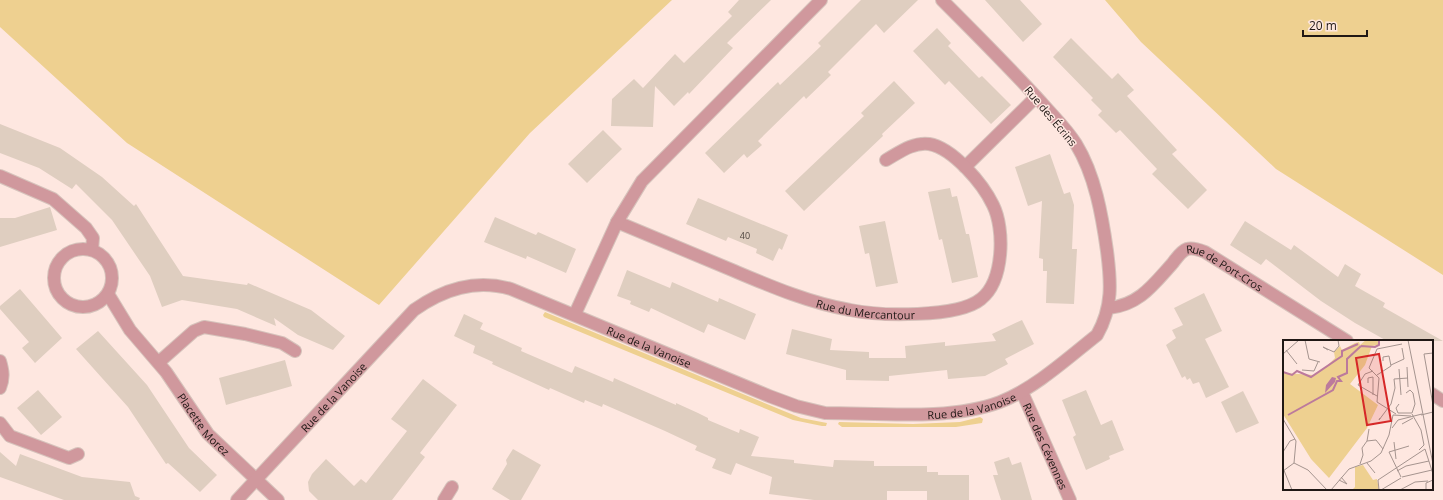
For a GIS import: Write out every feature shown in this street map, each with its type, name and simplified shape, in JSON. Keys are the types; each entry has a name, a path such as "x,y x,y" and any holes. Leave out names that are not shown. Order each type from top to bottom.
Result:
{"street":[{"path":"575,314 617,222 642,181 821,0"},
{"name":"Rue des Écrins","path":"942,0 1036,97 1076,143 1091,178 1105,235 1110,272 1109,308"},
{"path":"965,167 1036,97"},
{"name":"Rue du Mercantour","path":"617,222 783,292 851,311 894,314 936,312 968,306 982,299 995,280 1000,258 1000,232 994,206 983,189 965,167 940,147 928,144 914,144 886,160"},
{"path":"0,176 53,199 86,228 93,238 92,250"},
{"name":"Rue de Port-Cros","path":"1109,308 1123,307 1136,300 1149,289 1180,255 1187,249 1195,248 1205,252 1345,340"},
{"path":"75,250 92,250 103,257 111,268 112,285 108,294 95,305 87,307 70,304 57,292 53,275 60,259 75,250"},
{"name":"Rue de la Vanoise","path":"237,500 414,310 437,295 464,286 499,285 575,314 769,396 796,406 825,413 946,413 977,409 1000,402 1022,392 1097,336 1109,308"},
{"name":"Placette Morez","path":"108,294 130,330 159,362 208,434 278,500"},
{"path":"159,362 194,331 204,327 245,334 282,343 295,351"},
{"path":"0,361 3,371 3,381 0,388"},
{"name":"Rue des Cévennes","path":"1022,392 1070,500"},
{"path":"1433,395 1443,401"},
{"path":"0,424 10,436 69,458 78,454"},
{"path":"444,500 452,486"}],"shaded area":[{"path":"0,0 672,0 530,133 379,305 127,143 0,27"},
{"path":"1105,0 1443,0 1443,275 1276,169 1141,42"},
{"path":"545,312 801,418 827,423 826,426 793,420 544,317 543,315"},
{"path":"980,417 983,419 982,423 956,427 842,427 838,424 839,422 913,424 960,422"}],"building":[{"path":"739,0 771,0 727,43 733,48 689,94 688,92 674,106 655,86 653,127 611,126 612,99 634,79 643,88 675,54 684,63 732,16 728,12"},
{"path":"861,0 918,0 884,33 876,24 828,72 831,75 806,99 804,96 758,141 762,145 747,158 744,154 724,173 705,153 778,82 780,85 821,46 818,43"},
{"path":"985,0 1020,0 1042,24 1023,42"},
{"path":"937,28 951,43 948,46 979,78 982,76 1011,105 991,124 949,81 945,85 913,51"},
{"path":"1071,38 1112,79 1118,73 1134,90 1127,96 1177,150 1172,154 1207,190 1188,209 1152,174 1157,169 1120,130 1116,133 1098,115 1102,111 1091,100 1093,98 1053,57"},
{"path":"894,81 915,103 882,134 883,136 804,211 785,191 864,116 861,113"},
{"path":"0,124 60,148 102,177 134,206 136,204 183,276 247,285 248,283 311,310 345,336 333,350 298,335 274,318 276,326 237,309 182,300 162,307 150,276 112,220 76,184 72,189 39,168 0,153"},
{"path":"603,130 622,149 587,183 568,164"},
{"path":"1050,154 1064,194 1070,192 1074,205 1072,249 1077,249 1074,304 1046,303 1047,271 1043,271 1043,259 1039,258 1042,201 1028,206 1015,167"},
{"path":"950,188 952,197 957,196 966,234 969,234 978,277 952,283 942,239 939,240 928,192"},
{"path":"698,198 788,235 782,250 779,248 773,261 756,253 757,249 728,237 726,241 686,224"},
{"path":"50,207 57,230 0,247 0,218 15,218"},
{"path":"495,217 536,235 538,232 576,249 566,273 527,256 526,259 484,242"},
{"path":"885,221 898,283 876,287 869,253 865,254 859,226"},
{"path":"1245,221 1291,250 1294,245 1338,277 1345,264 1361,274 1355,286 1385,303 1383,307 1443,341 1385,340 1321,301 1266,259 1261,265 1230,245"},
{"path":"627,270 670,288 672,282 718,302 719,298 756,314 745,340 708,324 704,333 651,308 649,312 630,304 631,301 617,296"},
{"path":"20,289 62,338 35,363 22,348 29,342 0,309 0,306"},
{"path":"1204,293 1222,331 1205,339 1229,387 1206,398 1199,382 1193,384 1190,378 1187,380 1185,376 1182,378 1166,345 1176,338 1172,330 1183,325 1174,308"},
{"path":"464,314 483,323 480,329 522,348 521,351 572,373 575,366 613,382 614,378 676,405 676,403 708,418 708,420 739,433 740,429 759,437 751,456 794,460 794,463 833,467 834,460 874,461 874,466 927,466 927,472 938,472 938,475 969,475 969,500 927,500 927,491 887,491 887,500 814,500 769,494 772,477 736,463 731,475 712,468 716,459 695,450 697,446 603,404 602,407 585,400 584,403 550,388 549,390 492,364 493,362 473,353 475,346 454,336"},
{"path":"1022,320 1034,344 1005,359 1008,364 985,376 948,379 947,370 889,376 889,381 846,380 846,370 786,354 792,329 832,339 830,350 869,352 869,358 906,358 905,346 945,342 945,346 996,341 992,334"},
{"path":"98,331 147,385 189,448 217,475 200,492 168,463 166,464 128,407 76,349"},
{"path":"285,360 292,386 226,405 219,378"},
{"path":"423,379 457,405 420,453 425,457 392,500 318,500 309,491 308,482 312,474 326,459 354,486 361,479 366,483 407,431 391,419"},
{"path":"38,390 62,417 41,435 17,408"},
{"path":"1086,390 1101,425 1112,420 1124,450 1109,456 1110,459 1086,470 1073,437 1076,435 1062,400"},
{"path":"1243,391 1259,423 1236,433 1221,402"},
{"path":"513,449 541,465 521,500 510,500 492,489 507,464 506,460"},
{"path":"0,452 16,466 20,454 82,477 130,482 135,496 140,498 139,500 64,500 0,477"},
{"path":"1009,457 1012,465 1021,462 1032,500 1001,500 993,475 998,475 994,462"}]}
